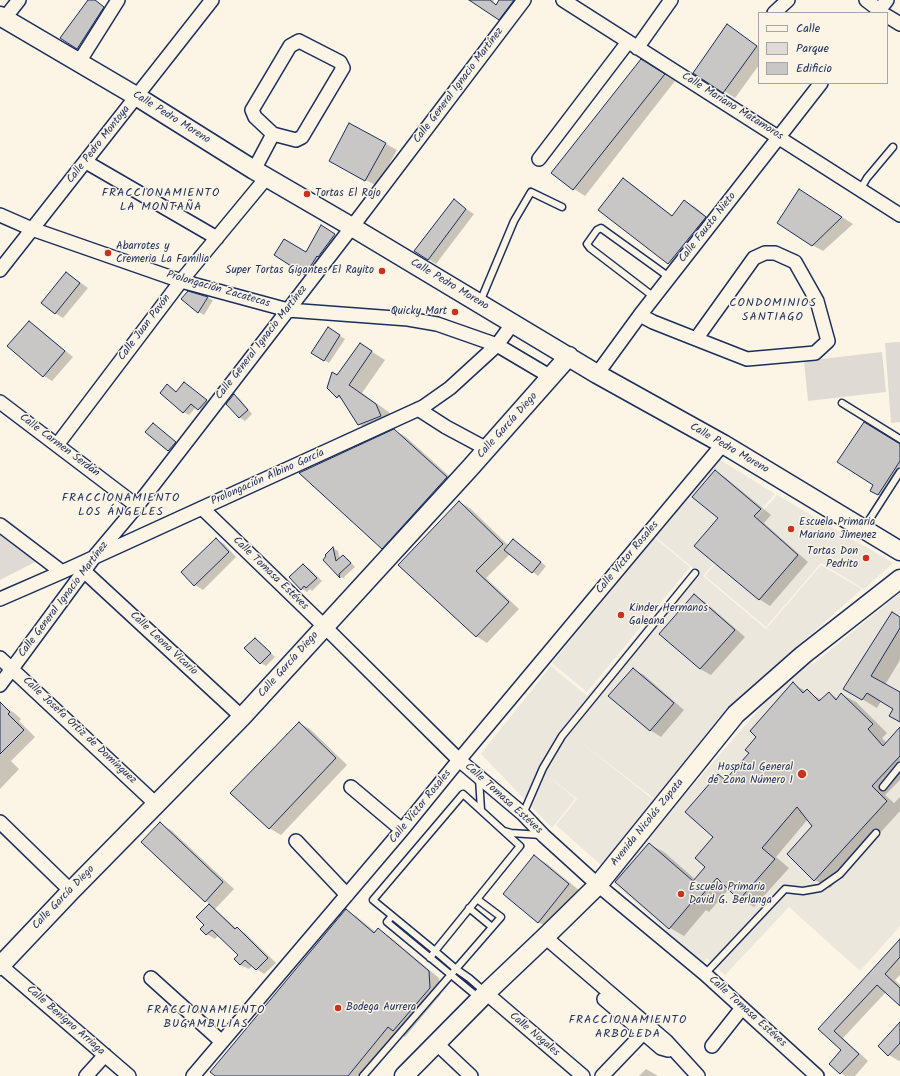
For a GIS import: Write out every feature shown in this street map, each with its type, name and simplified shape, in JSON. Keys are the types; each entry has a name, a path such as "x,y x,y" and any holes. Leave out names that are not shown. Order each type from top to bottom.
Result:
{"street":[{"path":"2,17 19,0"},
{"path":"79,62 118,0"},
{"name":"Calle Pedro Montoya","path":"0,270 212,0"},
{"name":"Calle General Ignacio Martínez","path":"0,685 85,572 95,556 137,506 352,227 524,0"},
{"name":"Calle Mariano Matamoros","path":"563,0 779,136 900,215"},
{"path":"539,159 671,0"},
{"path":"775,12 788,0"},
{"path":"866,0 880,12"},
{"path":"881,12 887,0"},
{"name":"Calle Pedro Moreno","path":"2,17 136,96 260,173 597,374 723,444 900,551"},
{"path":"888,17 900,24"},
{"path":"299,42 340,62 343,68 302,137 296,140 273,134 255,117 252,110 290,46 299,42"},
{"name":"Calle Fausto Nieto","path":"597,374 640,315 820,84"},
{"name":"Calle Juan Pavón","path":"57,446 182,281 217,238 260,173 273,134"},
{"path":"86,162 217,238"},
{"name":"Prolongación Zacatecas","path":"0,215 32,228 182,281 288,310 408,319 437,324 497,345 552,377"},
{"path":"640,315 653,322 696,339 748,359 815,352 828,341 817,302 795,262 775,253 764,253 754,258 696,339"},
{"name":"Prolongación Albino García","path":"0,599 418,409 450,388 497,345 513,323"},
{"name":"Calle García Diego","path":"0,965 242,717 487,449 569,356"},
{"name":"Calle Carmen Serdán","path":"0,402 137,506"},
{"path":"418,409 446,427 487,449"},
{"name":"Calle Víctor Rosales","path":"193,1076 402,830 458,760 723,444"},
{"name":"Calle Tomasa Estéves","path":"202,508 325,627 458,760 523,814 544,836 598,884 705,974 817,1076"},
{"path":"0,525 62,572"},
{"name":"Calle Leona Vicario","path":"85,572 242,717"},
{"name":"Avenida Nicolás Zapata","path":"404,1076 483,996 598,884 736,714 803,655 900,578"},
{"name":"Calle Josefa Ortiz de Domínguez","path":"0,658 157,805"},
{"path":"351,787 402,830"},
{"path":"0,822 71,891"},
{"path":"296,842 347,895"},
{"path":"542,940 646,1029 666,1041 698,1076"},
{"name":"Calle Benigno Arriaga","path":"0,965 129,1076"},
{"path":"151,978 222,1042"},
{"name":"Calle Nogales","path":"483,996 583,1076"},
{"path":"712,1046 742,1008"},
{"path":"602,1076 646,1029"},
{"path":"436,1044 471,1076"},
{"path":"86,1076 104,1055"}],"lane":[{"path":"860,190 867,178 893,147"},
{"path":"480,304 514,221 531,192 562,207"},
{"path":"654,297 590,248 587,244 597,230 601,228 670,277"},
{"path":"842,403 900,439"},
{"path":"863,529 900,472"},
{"path":"523,814 544,768 562,736 695,573"},
{"path":"882,787 900,766"},
{"path":"479,776 481,810"},
{"path":"430,958 435,951 469,908 520,846 463,794 373,900 435,951 456,969 469,978 483,996"},
{"path":"503,830 511,833 544,836"},
{"path":"705,974 785,888 803,891 820,888 840,874 876,833"},
{"path":"363,1076 501,917 477,899"},
{"path":"469,908 492,927"},
{"path":"392,916 387,922 451,975 483,996"},
{"path":"411,943 416,936"}],"shaded area":[{"path":"719,459 775,494 703,576 766,629 821,565 862,589 737,700 656,800 578,740 655,801 602,866 556,825 577,799 550,777 575,799 552,828 481,754 551,666 587,696 693,568 656,537"},
{"name":"Escuela Primaria Mariano Jimenez","path":"777,495 893,563 864,589 821,563 766,627 705,576"},
{"name":"Kinder Hermanos Galeana","path":"655,538 690,567 587,692 552,663"},
{"name":"Hospital General de Zona Número 1","path":"900,593 900,926 860,971 789,907 725,975 707,958 703,963 612,882 659,824 804,658 813,664"}],"green space":[{"path":"900,342 900,422 891,423 885,343"},
{"path":"882,352 886,392 808,401 804,361"},
{"path":"0,530 39,560 0,580"}],"building":[{"path":"88,0 95,0 104,7 77,49 60,38"},
{"path":"469,0 490,0 496,5 499,0 514,0 499,20"},
{"path":"727,24 757,46 723,93 693,73"},
{"path":"641,59 665,74 573,190 551,173"},
{"path":"349,123 386,143 365,181 329,161"},
{"path":"623,178 672,216 684,200 706,217 668,264 598,210"},
{"path":"799,189 842,217 812,246 777,223"},
{"path":"454,199 466,209 428,260 414,251"},
{"path":"321,225 335,234 318,257 317,256 305,275 274,255 284,239 306,252"},
{"path":"66,272 80,283 55,314 41,303"},
{"path":"188,291 208,297 198,313 181,299"},
{"path":"29,321 65,351 43,377 7,346"},
{"path":"328,327 340,335 324,361 311,353"},
{"path":"360,343 372,351 349,385 376,404 381,416 358,425 339,395 337,398 327,388 332,372 337,375"},
{"path":"184,382 207,400 198,410 191,404 183,413 160,393 167,384 176,392"},
{"path":"234,394 248,410 239,418 226,404"},
{"path":"864,422 900,444 900,461 878,495 870,491 873,485 837,462"},
{"path":"153,423 176,442 168,451 145,432"},
{"path":"394,429 447,477 382,549 299,473"},
{"path":"715,470 761,509 754,516 798,555 759,600 694,546 718,518 692,497"},
{"path":"459,501 503,544 476,571 509,602 476,637 398,565"},
{"path":"216,538 229,552 194,586 181,572"},
{"path":"513,539 541,562 532,573 504,550"},
{"path":"333,547 336,561 343,555 351,563 339,574 340,578 323,560 326,556 325,555"},
{"path":"303,564 317,578 306,588 304,586 301,590 289,577"},
{"path":"694,594 735,630 700,669 659,634"},
{"path":"892,612 900,617 900,628 871,676 900,692 900,722 889,716 893,709 867,693 862,700 843,689"},
{"path":"255,638 271,653 260,664 244,648"},
{"path":"633,668 674,703 650,731 608,696"},
{"path":"793,682 803,693 807,689 819,701 829,692 836,700 841,693 873,724 868,729 883,746 900,727 900,756 872,786 887,801 814,881 787,854 812,826 797,807 762,848 775,859 739,900 717,878 694,904 692,902 669,929 615,882 649,843 693,881 705,867 695,858 713,837 685,812 718,774 725,780 749,753 745,750 756,737 750,731"},
{"path":"0,702 10,712 8,714 24,730 0,754"},
{"path":"299,722 336,758 269,829 230,793"},
{"path":"160,822 223,882 205,902 141,842"},
{"path":"534,855 569,884 538,923 503,894"},
{"path":"209,904 235,929 237,927 268,958 256,970 245,960 240,965 234,959 238,955 212,930 206,935 200,929 204,925 196,917"},
{"name":"Bodega Aurrera","path":"346,909 374,933 378,928 429,971 430,988 393,1031 388,1027 348,1076 215,1076 210,1072"},
{"path":"900,939 900,957 885,974 900,988 900,1006 877,985 834,1031 859,1054 840,1074 829,1064 841,1050 818,1029"},
{"path":"900,1022 900,1043 888,1056 878,1046"}],"place":[{"name":"Tortas El Rojo","path":"307,194"},
{"name":"Abarrotes y Cremeria La Familia","path":"108,253"},
{"name":"Super Tortas Gigantes El Rayito","path":"382,271"},
{"name":"Quicky Mart","path":"455,312"},
{"name":"Escuela Primaria Mariano Jimenez","path":"791,529"},
{"name":"Tortas Don Pedrito","path":"866,558"},
{"name":"Kinder Hermanos Galeana","path":"621,615"},
{"name":"Hospital General de Zona Número 1","path":"802,774"},
{"name":"Escuela Primaria David G. Berlanga","path":"681,894"},
{"name":"Bodega Aurrera","path":"338,1008"}],"district":[{"name":"FRACCIONAMIENTO LA MONTAÑA","path":"161,201"},
{"name":"CONDOMINIOS SANTIAGO","path":"773,311"},
{"name":"FRACCIONAMIENTO LOS ÁNGELES","path":"121,506"},
{"name":"FRACCIONAMIENTO BUGAMBILIAS","path":"206,1018"},
{"name":"FRACCIONAMIENTO ARBOLEDA","path":"628,1028"}]}
